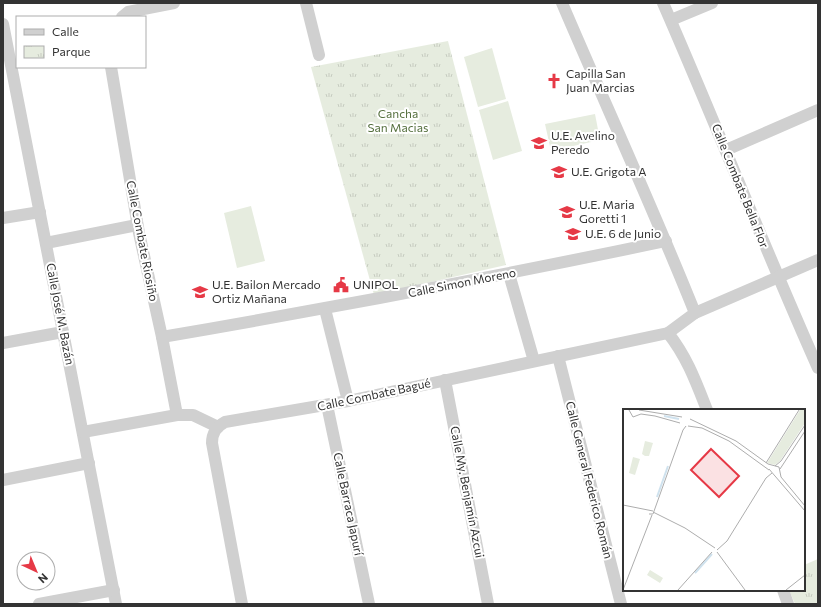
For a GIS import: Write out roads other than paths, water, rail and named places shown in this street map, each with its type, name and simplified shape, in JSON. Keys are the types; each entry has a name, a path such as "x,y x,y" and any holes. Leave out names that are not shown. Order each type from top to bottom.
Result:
{"street":[{"path":"125,11 174,3"},
{"path":"306,3 319,55"},
{"path":"562,3 666,241 695,313"},
{"name":"Calle Combate Bella Flor","path":"664,3 778,278 818,368"},
{"path":"671,20 712,3"},
{"name":"Calle José M. Bazán","path":"3,24 12,47 8,74 40,212 116,604"},
{"name":"Calle Combate Riosiño","path":"110,68 137,225 162,337 177,415"},
{"path":"726,150 818,110"},
{"path":"3,218 40,212"},
{"path":"46,243 137,225"},
{"name":"Calle Simon Moreno","path":"162,337 325,309 509,274 666,241"},
{"path":"707,409 686,360 668,333 695,313 818,260"},
{"path":"509,274 534,361"},
{"path":"325,309 348,401"},
{"path":"3,343 63,332"},
{"name":"Calle Combate Bagué","path":"218,427 225,422 348,401 668,333"},
{"name":"Calle General Federico Román","path":"558,356 621,604"},
{"name":"Calle My. Benjamín Azcui","path":"445,380 488,604"},
{"name":"Calle Barraca Japurí","path":"327,405 369,604"},
{"path":"83,432 177,415 193,416 218,427 213,433 212,443 242,604"},
{"path":"3,480 89,463"},
{"path":"39,604 114,590"},
{"path":"782,591 788,604"}],"place":[{"name":"Capilla San Juan Marcias","path":"554,81"},
{"name":"U.E. Avelino Peredo","path":"539,143"},
{"name":"U.E. Grigota A","path":"559,172"},
{"name":"U.E. Maria Goretti 1","path":"567,212"},
{"name":"U.E. 6 de Junio","path":"573,234"},
{"name":"UNIPOL","path":"341,285"},
{"name":"U.E. Bailon Mercado Ortiz Mañana","path":"200,292"}],"park label":[{"name":"Cancha San Macias","path":"398,121"}]}
